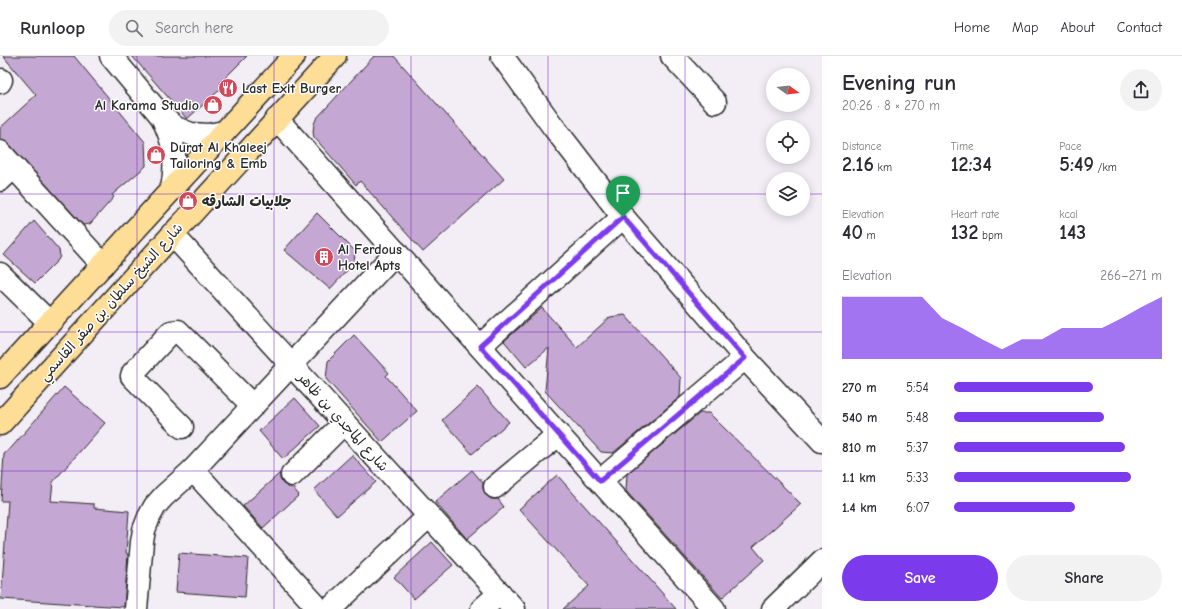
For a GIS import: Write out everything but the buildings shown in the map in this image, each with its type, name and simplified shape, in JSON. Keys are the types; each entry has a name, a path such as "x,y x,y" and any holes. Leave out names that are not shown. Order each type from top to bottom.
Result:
{"main road":[{"path":"0,376 294,56"},
{"name":"شارع الشيخ سلطان بن صقر القاسمي","path":"0,424 335,56"}],"street":[{"path":"110,56 162,117 176,128 191,134 208,135 224,132"},
{"path":"502,56 552,125 623,217 745,358 822,441"},
{"path":"672,56 715,102"},
{"path":"162,117 170,134 175,152 175,171 172,189"},
{"path":"277,119 714,609"},
{"path":"5,166 103,265"},
{"path":"480,346 623,217"},
{"name":"شارع الماجدي بن ظاهر","path":"172,234 514,609"},
{"path":"149,609 144,530 148,517 155,506 193,470 396,252"},
{"path":"0,274 50,322"},
{"path":"182,427 132,376 133,373 171,332 178,331 253,406"},
{"path":"600,481 745,358"},
{"path":"292,475 344,422"},
{"path":"495,487 559,434"},
{"path":"193,470 318,609"},
{"path":"330,609 429,516"},
{"path":"773,609 822,562"},
{"path":"136,609 146,572"},
{"path":"482,609 500,593"}],"place":[{"name":"Last Exit Burger","path":"228,88"},
{"name":"Al Karama Studio","path":"213,105"},
{"name":"Durat Al Khaleej Tailoring & Emb","path":"156,155"},
{"name":"جلابيات الشارقه","path":"188,201"},
{"name":"Al Ferdous Hotel Apts","path":"324,257"}],"route":[{"path":"623,217 745,358 600,481 480,346 623,217"}]}
